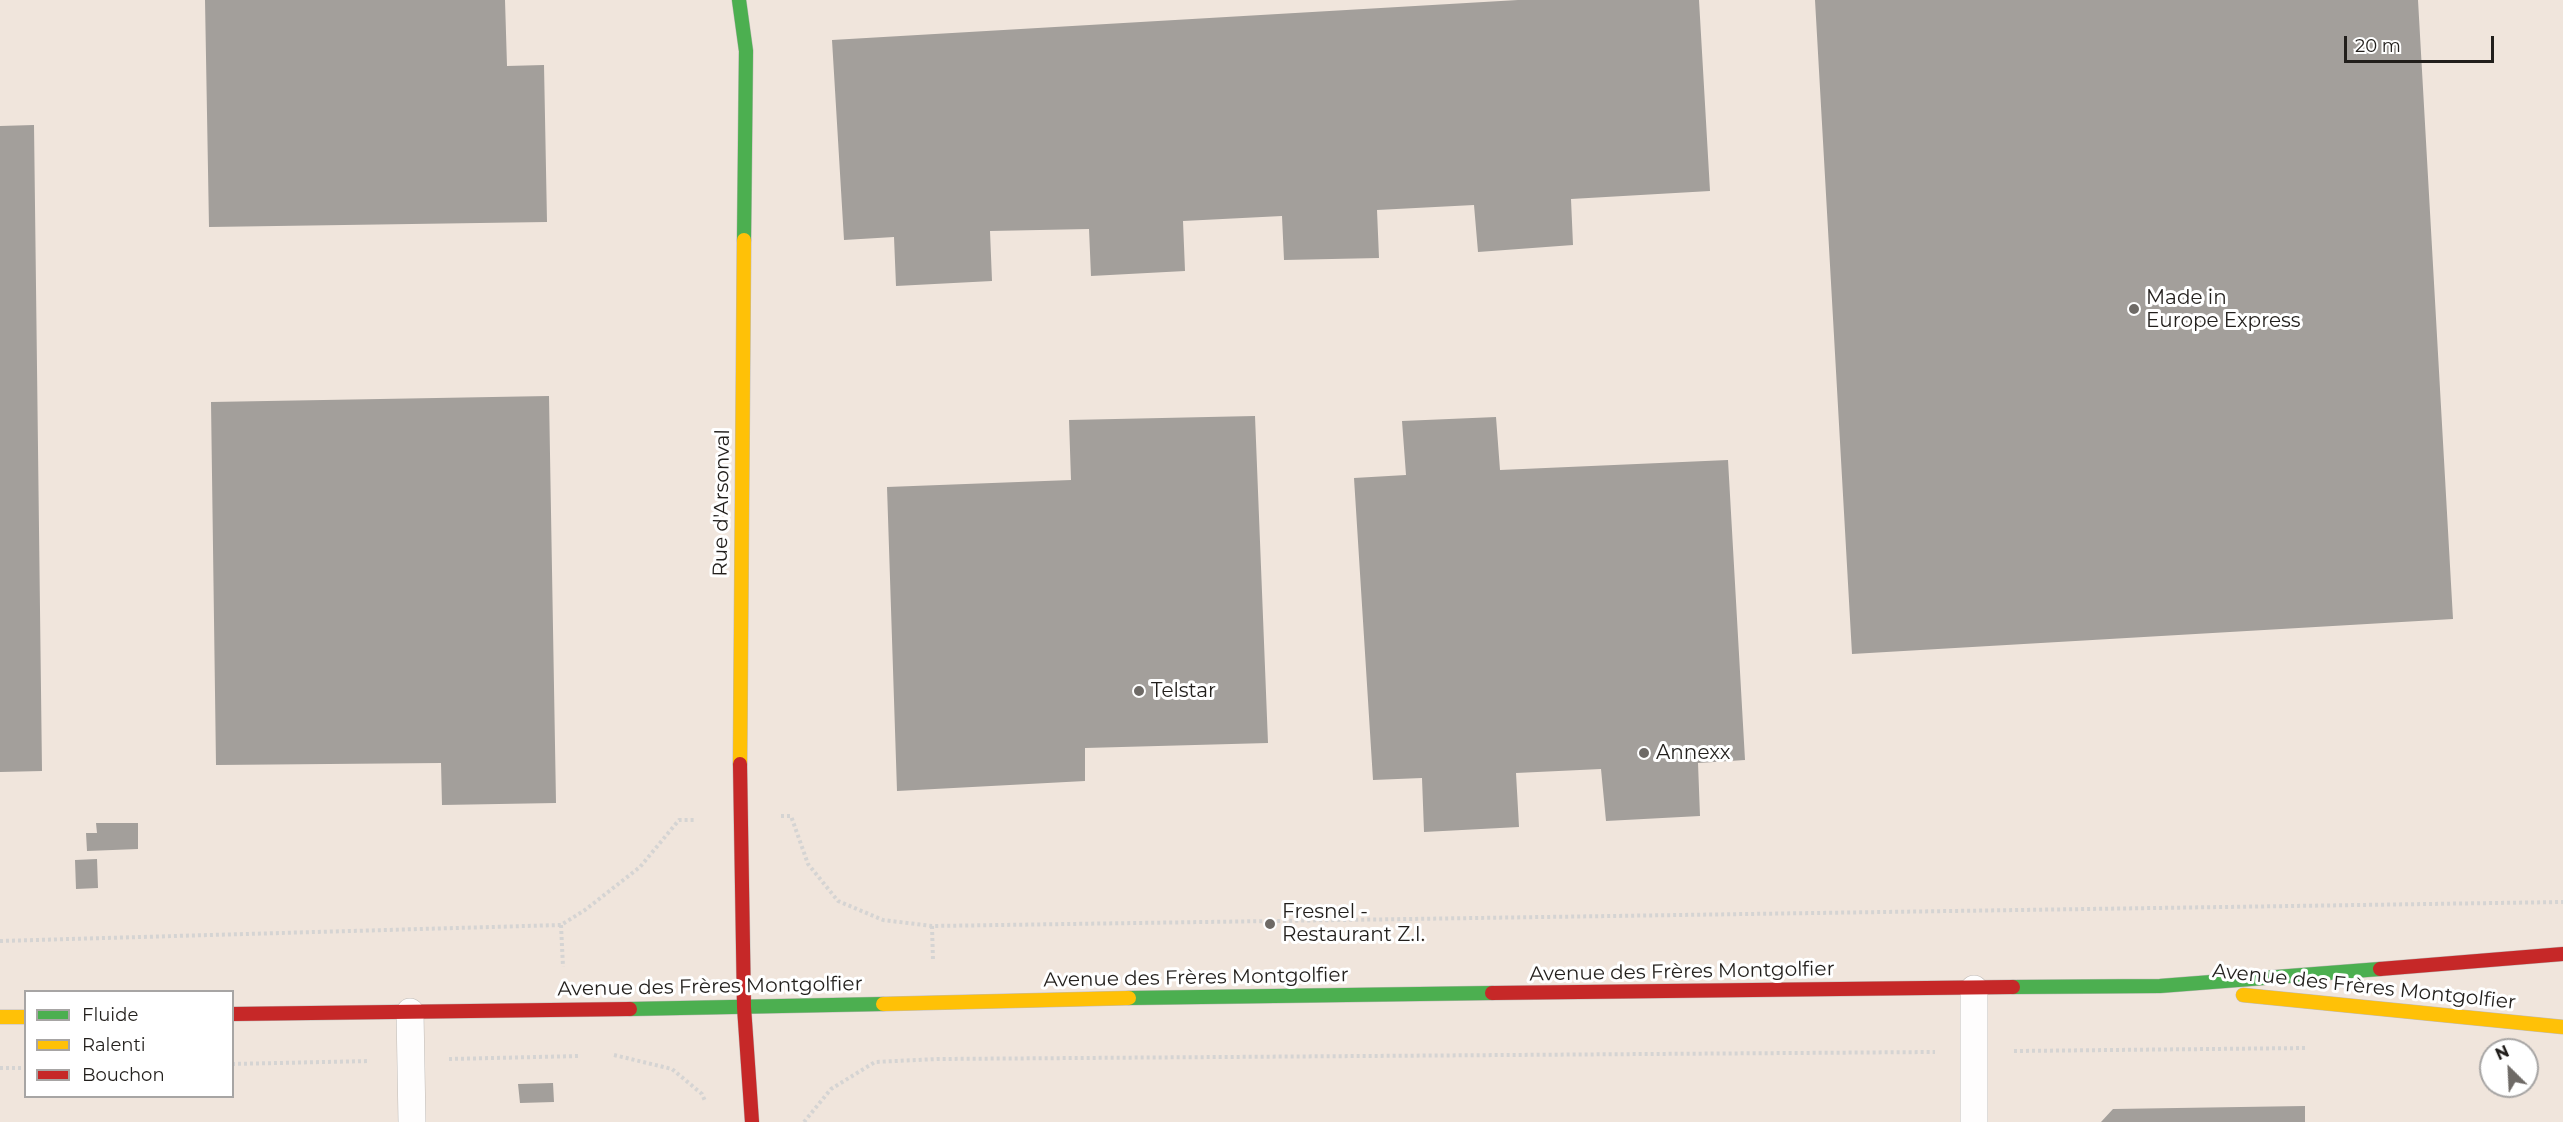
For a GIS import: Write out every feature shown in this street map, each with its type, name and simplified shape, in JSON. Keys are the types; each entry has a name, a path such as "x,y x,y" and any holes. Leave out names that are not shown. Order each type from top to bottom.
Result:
{"street":[{"name":"Rue d'Arsonval","path":"739,0 746,51 739,819 744,1007 752,1122"},
{"name":"Avenue des Frères Montgolfier","path":"234,1014 744,1007 1259,996 2160,986 2563,954"},
{"name":"Avenue des Frères Montgolfier","path":"2160,986 2563,1027"},
{"path":"0,1017 24,1017"}],"lane":[{"path":"1974,989 1974,1122"},
{"path":"410,1012 412,1109 419,1122"}],"path":[{"path":"0,941 561,925 585,910 640,867 679,820 791,816 808,864 838,901 883,920 932,926 2563,902"},
{"path":"804,1122 831,1089 875,1062 937,1059 2313,1048"},
{"path":"605,1055 615,1055 672,1069 702,1094 706,1104"},
{"path":"234,1064 586,1056"},
{"path":"0,1068 24,1068"}],"shaded area":[{"path":"0,0 2563,0 2563,1122 0,1122"}],"building":[{"path":"205,0 505,0 507,66 544,65 547,222 209,227"},
{"path":"1518,0 1699,0 1710,191 1571,199 1573,245 1478,252 1474,205 1377,210 1379,258 1284,260 1282,216 1183,221 1185,271 1091,276 1089,229 990,231 992,281 896,286 894,237 844,240 832,40"},
{"name":"Made in Europe Express","path":"1815,0 2418,0 2453,619 1852,654"},
{"path":"34,125 42,771 0,772 0,126"},
{"path":"549,396 556,803 442,805 441,763 216,765 211,402"},
{"path":"1255,416 1268,743 1085,748 1085,781 897,791 887,487 1071,480 1069,420"},
{"path":"1496,417 1500,470 1728,460 1745,760 1698,763 1700,816 1606,821 1601,769 1516,773 1519,827 1424,832 1422,778 1373,780 1354,478 1406,475 1402,421"},
{"path":"96,823 138,823 138,849 87,851 86,833 97,833"},
{"path":"97,859 98,888 76,889 75,860"},
{"path":"553,1083 554,1102 520,1103 518,1084"},
{"path":"2305,1106 2305,1122 2101,1122 2113,1109"}],"traffic: fast":[{"path":"739,0 746,51 744,240"},
{"path":"2013,987 2160,986 2380,969"},
{"path":"1129,998 1492,993"},
{"path":"630,1009 883,1004"}],"traffic: slow":[{"path":"740,764 744,240"},
{"path":"2243,995 2563,1027"},
{"path":"883,1004 1129,998"},
{"path":"0,1017 24,1017"}],"traffic: jam":[{"path":"740,764 744,1007 752,1122"},
{"path":"2380,969 2563,954"},
{"path":"1492,993 2013,987"},
{"path":"234,1014 630,1009"}],"place":[{"name":"Made in Europe Express","path":"2134,309"},
{"name":"Telstar","path":"1139,691"},
{"name":"Annexx","path":"1644,753"},
{"name":"Fresnel - Restaurant Z.I.","path":"1270,924"}]}
